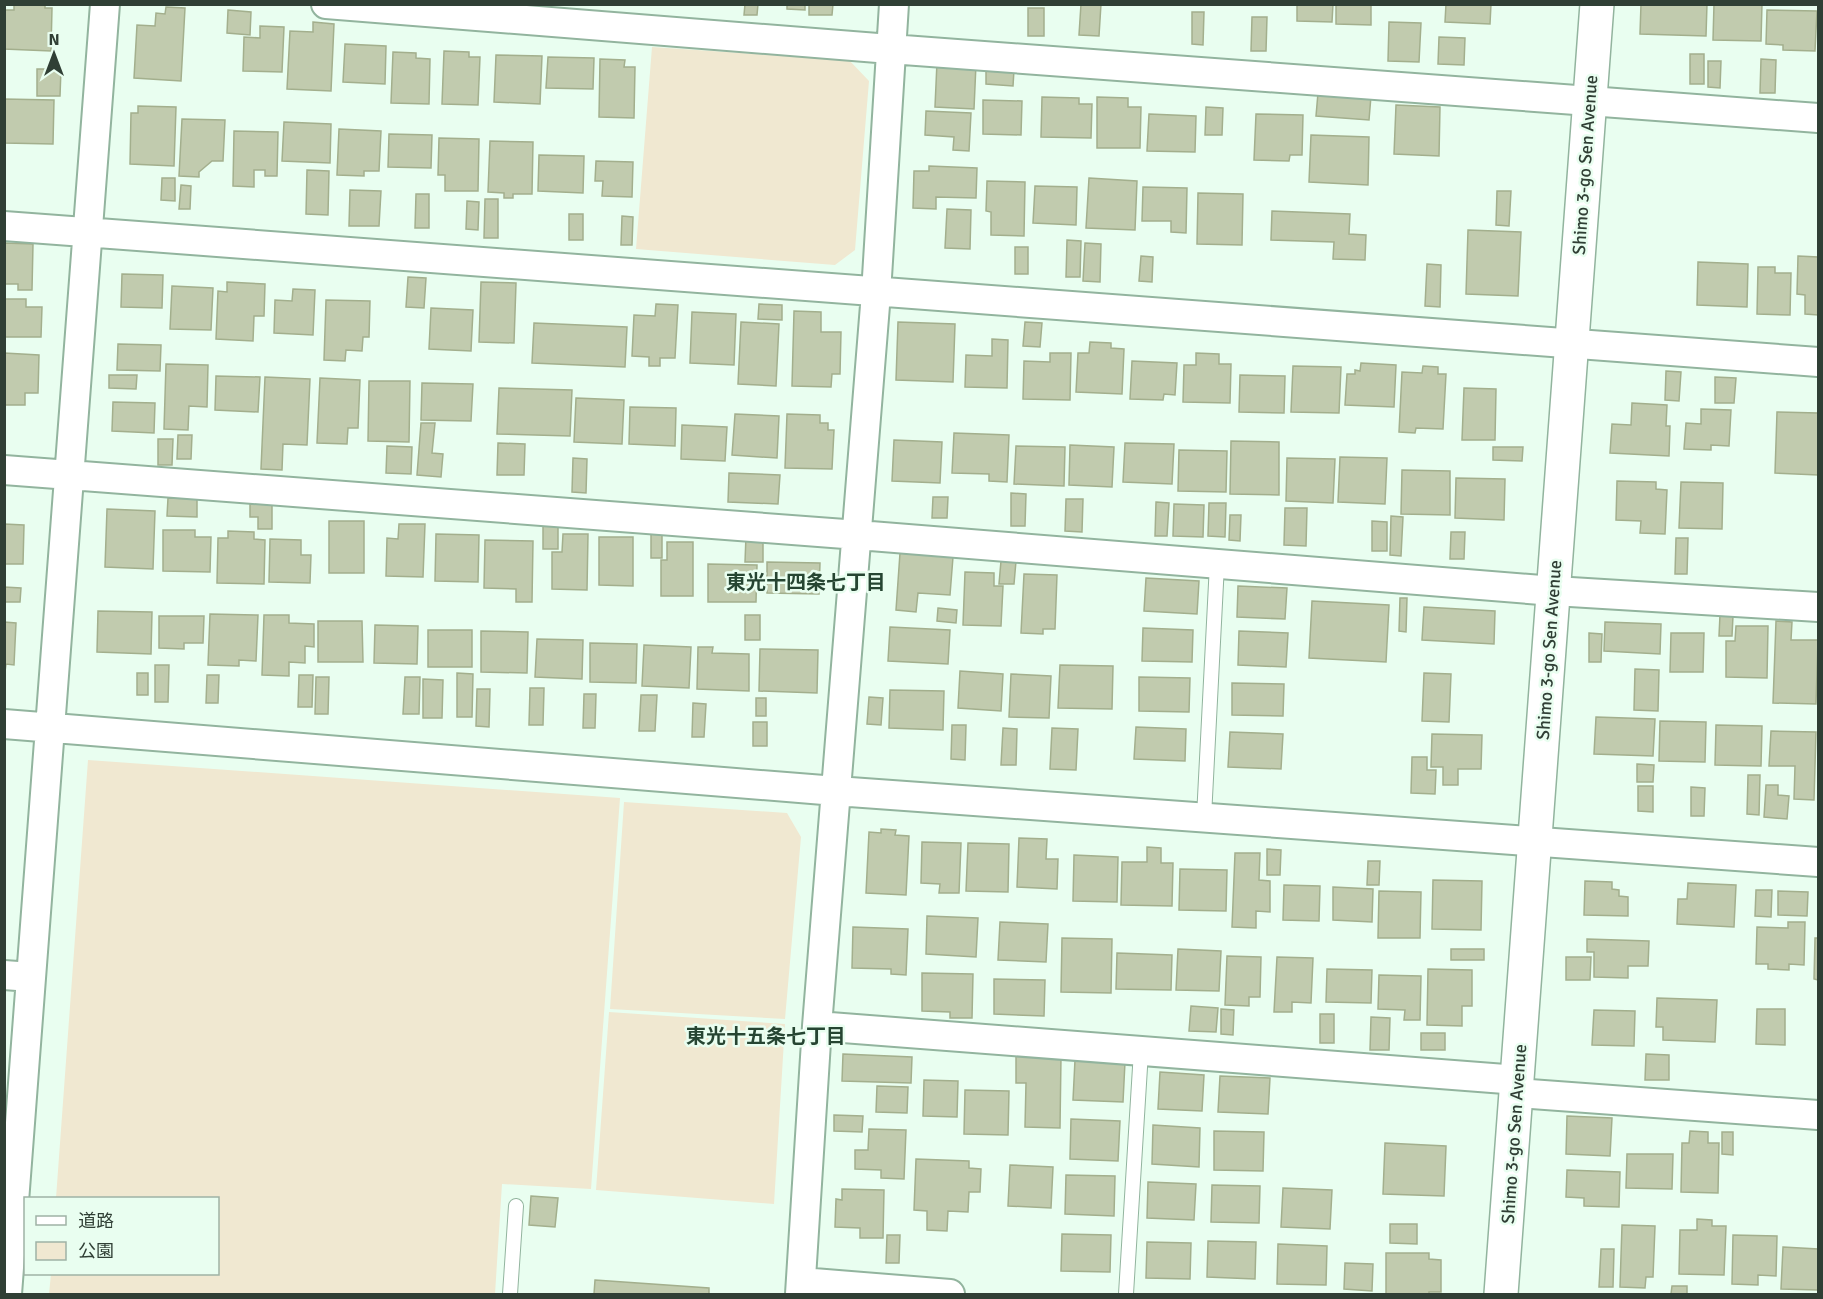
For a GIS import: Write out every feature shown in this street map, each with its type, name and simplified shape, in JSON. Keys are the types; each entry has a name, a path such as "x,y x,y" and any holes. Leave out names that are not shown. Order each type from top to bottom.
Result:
{"street":[{"path":"7,1294 18,976 49,728 105,4"},
{"path":"326,4 890,50 1818,118"},
{"path":"894,4 876,293 817,1026 800,1288 950,1294"},
{"name":"Shimo 3-go Sen Avenue","path":"1501,1294 1597,4"},
{"path":"4,226 1818,362"},
{"path":"4,470 1554,591 1818,607"},
{"path":"4,724 836,791 1818,862"},
{"path":"817,1026 1140,1051 1818,1115"}],"lane":[{"path":"1204,817 1217,564"},
{"path":"1126,1294 1140,1051"},
{"path":"510,1294 516,1206"}],"green space":[{"path":"652,47 849,60 869,81 855,250 835,265 636,249"},
{"path":"88,760 620,798 591,1189 502,1184 495,1294 49,1294 51,1275 219,1275 219,1197 56,1197"},
{"path":"624,802 787,813 801,837 785,1019 610,1009"},
{"path":"609,1012 785,1024 774,1204 596,1190"}],"building":[{"path":"14,4 45,4 45,8 52,8 51,51 4,49 4,10 14,10"},
{"path":"745,4 758,4 757,15 744,15"},
{"path":"787,4 805,4 805,10 787,9"},
{"path":"809,4 833,4 832,15 809,15"},
{"path":"1081,4 1101,4 1099,36 1079,35"},
{"path":"1297,4 1333,4 1332,22 1297,21"},
{"path":"1336,4 1371,4 1371,25 1336,24"},
{"path":"1446,4 1491,4 1490,24 1445,22"},
{"path":"1641,4 1707,4 1706,36 1640,34"},
{"path":"1714,4 1762,4 1761,41 1713,40"},
{"path":"166,7 185,8 181,81 134,78 137,25 155,26 156,13 165,14"},
{"path":"1028,8 1044,8 1044,36 1028,36"},
{"path":"228,10 251,12 250,35 227,33"},
{"path":"1767,10 1817,11 1815,51 1783,50 1783,45 1766,44"},
{"path":"1192,12 1204,12 1203,45 1192,44"},
{"path":"1252,17 1267,17 1266,51 1251,51"},
{"path":"313,22 334,24 331,91 287,89 290,31 313,32"},
{"path":"1389,22 1421,23 1419,62 1388,61"},
{"path":"260,26 284,27 282,72 243,71 244,37 260,38"},
{"path":"1439,37 1465,38 1464,65 1438,64"},
{"path":"345,44 386,46 385,84 343,82"},
{"path":"444,51 469,52 469,57 480,57 478,105 442,104"},
{"path":"393,52 416,53 416,58 430,59 429,104 391,103"},
{"path":"1690,54 1704,54 1704,84 1690,84"},
{"path":"496,55 542,56 540,104 494,102"},
{"path":"548,57 594,58 593,89 546,88"},
{"path":"600,59 625,60 624,67 635,67 634,118 599,117"},
{"path":"1761,59 1776,60 1775,93 1760,93"},
{"path":"1708,61 1721,61 1720,88 1708,87"},
{"path":"937,62 976,64 974,109 935,107"},
{"path":"37,69 61,69 60,96 37,96"},
{"path":"986,69 1014,70 1013,86 986,84"},
{"path":"1318,93 1371,96 1369,120 1316,116"},
{"path":"1042,97 1079,98 1079,104 1092,104 1091,138 1041,137"},
{"path":"1097,97 1128,98 1128,107 1141,107 1140,148 1097,148"},
{"path":"4,99 54,100 53,144 4,143"},
{"path":"983,100 1022,101 1021,135 983,134"},
{"path":"1396,105 1440,107 1439,156 1394,154"},
{"path":"138,106 176,107 174,166 130,164 131,113 138,113"},
{"path":"1206,107 1223,108 1222,135 1205,135"},
{"path":"926,111 971,113 969,151 953,150 954,137 925,135"},
{"path":"1149,114 1196,116 1195,152 1147,151"},
{"path":"1256,114 1303,115 1302,155 1290,155 1289,161 1254,160"},
{"path":"182,119 225,120 223,161 212,161 199,172 199,177 179,176"},
{"path":"284,122 331,124 330,163 282,161"},
{"path":"339,129 381,131 379,171 364,171 364,176 337,175"},
{"path":"234,131 278,132 277,176 265,176 265,170 254,170 254,187 233,186"},
{"path":"389,134 432,135 431,168 388,167"},
{"path":"1311,135 1369,137 1368,185 1309,182"},
{"path":"439,138 479,139 478,191 445,191 445,175 438,175"},
{"path":"490,141 533,142 532,194 513,194 513,198 504,198 504,193 488,192"},
{"path":"539,155 584,156 583,193 538,191"},
{"path":"596,161 633,162 632,197 602,196 603,181 595,181"},
{"path":"929,166 977,168 976,198 936,197 936,209 913,208 914,171 929,171"},
{"path":"307,170 329,171 328,215 306,214"},
{"path":"162,178 175,178 175,201 161,200"},
{"path":"1089,178 1137,181 1135,230 1086,228"},
{"path":"987,181 1025,182 1024,236 991,235 991,212 986,211"},
{"path":"181,185 191,186 190,209 179,209"},
{"path":"1035,186 1077,187 1076,225 1033,223"},
{"path":"1143,187 1187,188 1186,233 1171,232 1171,221 1142,221"},
{"path":"350,190 381,191 379,226 349,226"},
{"path":"1497,191 1511,191 1509,226 1496,225"},
{"path":"1198,193 1243,194 1242,245 1197,244"},
{"path":"416,194 429,194 429,228 415,228"},
{"path":"485,199 498,199 498,238 484,238"},
{"path":"467,201 479,202 478,230 466,229"},
{"path":"947,209 971,210 970,249 945,248"},
{"path":"1272,211 1350,214 1349,234 1366,235 1365,260 1333,259 1334,242 1271,240"},
{"path":"569,214 583,214 583,240 569,240"},
{"path":"622,216 633,217 632,245 621,245"},
{"path":"1468,230 1521,232 1518,296 1466,294"},
{"path":"1067,240 1081,241 1080,277 1066,277"},
{"path":"4,243 33,244 32,290 18,290 18,284 4,284"},
{"path":"1085,243 1101,244 1100,282 1083,281"},
{"path":"1015,247 1028,247 1028,274 1015,274"},
{"path":"1141,256 1153,257 1152,282 1139,281"},
{"path":"1798,256 1818,257 1818,315 1805,314 1805,295 1797,294"},
{"path":"1698,262 1748,264 1747,307 1697,305"},
{"path":"1427,264 1441,265 1440,307 1425,306"},
{"path":"1758,267 1775,267 1775,273 1791,273 1790,315 1757,314"},
{"path":"122,274 163,275 162,308 121,307"},
{"path":"408,277 426,278 424,308 406,307"},
{"path":"227,282 265,284 264,316 254,316 253,341 216,339 218,291 227,292"},
{"path":"481,282 516,283 514,343 479,342"},
{"path":"172,286 213,288 211,330 170,329"},
{"path":"293,289 315,290 313,335 274,333 275,300 292,301"},
{"path":"4,299 26,299 26,307 42,307 41,337 4,337"},
{"path":"326,300 370,301 369,337 363,337 362,351 346,350 345,361 324,360"},
{"path":"656,304 678,305 675,358 660,358 660,366 649,366 649,357 632,356 634,315 655,316"},
{"path":"759,304 782,305 782,320 758,319"},
{"path":"431,308 473,310 471,351 429,349"},
{"path":"794,311 821,312 821,332 841,332 840,374 832,374 831,387 792,386"},
{"path":"692,312 736,314 734,365 690,363"},
{"path":"741,322 779,324 776,386 738,384"},
{"path":"898,322 955,324 953,382 896,380"},
{"path":"1025,322 1042,323 1040,347 1023,346"},
{"path":"534,323 627,327 625,367 532,363"},
{"path":"992,339 1008,340 1007,388 965,387 966,355 992,356"},
{"path":"1090,342 1111,343 1111,348 1124,349 1122,394 1076,392 1078,353 1089,353"},
{"path":"118,344 161,345 160,371 117,370"},
{"path":"4,353 39,355 38,393 25,393 25,405 4,405"},
{"path":"1050,353 1071,353 1070,400 1023,399 1024,361 1050,362"},
{"path":"1196,353 1219,354 1219,364 1231,364 1230,403 1183,402 1184,365 1196,365"},
{"path":"1132,361 1177,363 1175,395 1164,394 1163,400 1130,399"},
{"path":"1361,363 1396,365 1394,407 1345,405 1347,374 1355,374 1355,370 1360,371"},
{"path":"166,364 208,365 207,407 189,406 188,430 164,429"},
{"path":"1293,366 1341,367 1339,413 1291,412"},
{"path":"1423,366 1438,367 1438,374 1446,374 1443,429 1416,428 1415,433 1399,432 1402,372 1422,373"},
{"path":"1666,371 1681,372 1679,401 1665,400"},
{"path":"109,375 137,375 136,389 109,388"},
{"path":"1240,375 1285,376 1284,413 1239,412"},
{"path":"216,376 260,377 258,412 215,410"},
{"path":"265,377 310,379 307,445 283,444 282,470 261,469"},
{"path":"1715,377 1736,378 1734,403 1715,403"},
{"path":"320,378 360,380 358,428 348,428 347,444 317,443"},
{"path":"369,381 410,381 409,442 368,441"},
{"path":"422,383 473,384 471,421 421,420"},
{"path":"499,388 572,390 570,436 497,434"},
{"path":"1464,388 1496,389 1495,440 1462,440"},
{"path":"576,398 624,400 622,444 574,442"},
{"path":"113,402 155,403 154,433 112,431"},
{"path":"1632,403 1667,405 1666,426 1670,426 1669,456 1610,453 1612,424 1631,425"},
{"path":"630,407 676,408 675,446 629,444"},
{"path":"1701,409 1731,410 1729,446 1711,445 1711,450 1684,449 1686,423 1701,424"},
{"path":"1777,412 1818,413 1818,475 1775,473"},
{"path":"735,414 779,416 777,458 732,455"},
{"path":"787,414 820,415 820,423 828,423 828,430 834,430 832,469 785,468"},
{"path":"421,423 435,423 432,453 443,454 441,477 417,475"},
{"path":"682,425 727,427 725,461 681,459"},
{"path":"954,433 1009,435 1007,482 989,481 989,474 952,473"},
{"path":"178,435 192,435 191,459 177,459"},
{"path":"158,439 173,439 172,465 158,465"},
{"path":"894,440 942,442 940,483 892,481"},
{"path":"1231,441 1279,442 1279,495 1230,494"},
{"path":"498,443 525,444 524,475 497,475"},
{"path":"1125,443 1174,444 1172,484 1123,482"},
{"path":"1070,445 1114,447 1112,487 1069,485"},
{"path":"387,446 412,447 411,474 386,473"},
{"path":"1016,446 1065,447 1064,486 1014,484"},
{"path":"1493,447 1523,447 1522,461 1493,460"},
{"path":"1179,450 1227,451 1226,492 1178,491"},
{"path":"1340,457 1387,458 1385,504 1338,502"},
{"path":"573,458 587,459 586,493 572,492"},
{"path":"1287,458 1335,459 1333,503 1286,501"},
{"path":"1402,470 1450,471 1450,515 1401,514"},
{"path":"729,473 780,475 778,504 728,502"},
{"path":"1456,478 1505,479 1504,520 1455,518"},
{"path":"1617,481 1656,482 1656,489 1667,490 1665,534 1640,533 1641,521 1616,520"},
{"path":"1681,482 1723,483 1722,529 1679,528"},
{"path":"1011,493 1026,494 1025,526 1011,526"},
{"path":"933,497 948,497 947,518 932,518"},
{"path":"168,498 197,499 197,517 167,516"},
{"path":"1066,499 1083,499 1082,532 1065,531"},
{"path":"1156,502 1169,503 1167,536 1155,536"},
{"path":"1209,503 1226,503 1225,537 1208,536"},
{"path":"250,504 272,504 272,529 258,529 258,517 250,517"},
{"path":"1174,504 1204,505 1203,537 1173,536"},
{"path":"1285,508 1307,508 1306,546 1284,545"},
{"path":"107,509 155,511 153,569 105,567"},
{"path":"1230,515 1241,515 1240,541 1229,540"},
{"path":"1391,516 1403,517 1401,556 1390,555"},
{"path":"329,521 364,521 364,573 329,573"},
{"path":"1372,521 1387,522 1387,551 1372,551"},
{"path":"4,524 24,525 23,564 4,564"},
{"path":"399,524 425,524 423,577 386,576 387,538 398,539"},
{"path":"543,525 558,525 558,549 543,549"},
{"path":"163,530 195,530 195,537 211,537 210,572 163,571"},
{"path":"228,531 254,532 254,539 265,540 264,584 217,583 218,538 228,538"},
{"path":"1451,532 1465,532 1464,559 1450,559"},
{"path":"436,534 479,535 478,582 435,581"},
{"path":"563,534 588,534 587,590 552,589 552,552 562,552"},
{"path":"651,534 662,534 662,558 651,558"},
{"path":"746,536 763,537 763,562 745,562"},
{"path":"599,537 633,537 633,586 599,585"},
{"path":"1676,538 1688,538 1687,574 1675,574"},
{"path":"270,539 301,540 301,555 311,555 310,583 269,582"},
{"path":"485,540 533,541 532,602 516,602 516,589 484,588"},
{"path":"667,542 693,542 693,596 661,596 661,560 667,560"},
{"path":"900,553 953,557 950,595 918,593 916,612 896,610"},
{"path":"1001,561 1016,561 1014,584 999,584"},
{"path":"767,562 820,563 819,594 767,593"},
{"path":"708,564 757,565 756,602 708,602"},
{"path":"965,572 994,573 994,586 1003,586 1001,626 963,625"},
{"path":"1024,574 1057,575 1055,629 1043,629 1043,634 1021,633"},
{"path":"1146,578 1199,581 1197,614 1144,611"},
{"path":"1238,586 1287,588 1285,619 1237,617"},
{"path":"4,587 21,588 20,602 4,602"},
{"path":"1400,598 1407,598 1406,632 1399,631"},
{"path":"1312,601 1389,605 1386,662 1309,658"},
{"path":"1424,607 1495,611 1494,644 1422,640"},
{"path":"938,608 957,610 956,623 937,621"},
{"path":"98,611 152,612 151,654 97,652"},
{"path":"210,614 258,615 256,661 239,660 239,666 208,665"},
{"path":"264,615 289,615 289,623 314,624 314,647 305,646 305,663 289,662 289,676 262,675"},
{"path":"745,615 760,615 760,640 745,640"},
{"path":"1720,615 1733,616 1732,636 1719,636"},
{"path":"159,616 204,616 203,643 184,643 184,649 159,648"},
{"path":"318,621 362,621 363,662 318,662"},
{"path":"1776,621 1792,622 1791,640 1818,640 1816,704 1773,703"},
{"path":"4,622 16,623 14,665 6,664 5,672"},
{"path":"1605,622 1661,624 1660,654 1604,651"},
{"path":"375,625 418,626 417,664 374,663"},
{"path":"1736,626 1768,626 1767,678 1726,677 1726,641 1735,641"},
{"path":"890,627 950,630 948,664 888,661"},
{"path":"1143,628 1193,630 1192,662 1142,661"},
{"path":"428,630 472,630 472,667 428,667"},
{"path":"481,631 528,632 527,673 481,672"},
{"path":"1239,631 1288,633 1286,667 1238,665"},
{"path":"1589,633 1602,634 1601,662 1589,662"},
{"path":"1671,633 1704,633 1703,672 1670,672"},
{"path":"537,639 583,640 582,679 535,677"},
{"path":"590,643 637,644 636,683 590,682"},
{"path":"644,645 691,647 689,688 642,686"},
{"path":"698,647 713,647 712,653 749,654 749,691 697,689"},
{"path":"760,649 818,650 817,693 759,691"},
{"path":"155,665 169,665 168,702 155,702"},
{"path":"1060,665 1113,666 1112,709 1058,708"},
{"path":"1635,669 1659,670 1658,711 1634,710"},
{"path":"960,671 1003,674 1001,711 958,708"},
{"path":"137,673 148,673 148,695 137,695"},
{"path":"457,673 473,674 472,717 457,717"},
{"path":"1424,673 1451,674 1449,722 1422,721"},
{"path":"1011,674 1051,676 1049,718 1009,717"},
{"path":"207,675 219,675 218,703 206,703"},
{"path":"299,675 313,675 312,707 298,707"},
{"path":"316,677 329,677 328,714 315,714"},
{"path":"405,677 420,677 419,714 403,714"},
{"path":"1139,677 1190,678 1189,712 1139,711"},
{"path":"423,679 443,680 442,718 423,718"},
{"path":"1232,683 1284,684 1283,716 1232,715"},
{"path":"530,688 544,688 543,725 529,725"},
{"path":"477,689 490,689 489,727 476,726"},
{"path":"890,690 944,691 943,730 889,728"},
{"path":"584,694 596,694 595,728 583,728"},
{"path":"641,695 657,695 655,731 639,731"},
{"path":"869,697 883,698 881,725 867,724"},
{"path":"756,698 766,698 766,716 756,716"},
{"path":"693,703 706,704 704,737 692,737"},
{"path":"1596,717 1655,719 1653,756 1594,754"},
{"path":"1660,721 1706,722 1705,762 1659,761"},
{"path":"753,722 767,722 767,746 753,746"},
{"path":"952,725 966,725 965,760 951,759"},
{"path":"1716,725 1762,726 1761,766 1715,765"},
{"path":"1136,727 1186,729 1185,761 1134,759"},
{"path":"1003,728 1017,729 1016,765 1001,765"},
{"path":"1052,728 1078,729 1076,770 1050,769"},
{"path":"1771,731 1816,732 1814,800 1794,799 1795,766 1769,766"},
{"path":"1230,732 1283,734 1281,769 1228,767"},
{"path":"1432,734 1482,735 1481,769 1458,769 1458,785 1443,785 1443,767 1431,767"},
{"path":"1412,757 1427,757 1427,770 1436,770 1435,794 1411,793"},
{"path":"1637,764 1654,765 1653,782 1637,782"},
{"path":"1748,775 1760,775 1759,815 1747,814"},
{"path":"1766,785 1778,785 1778,795 1789,796 1787,819 1764,817"},
{"path":"1638,786 1653,786 1653,812 1638,811"},
{"path":"1691,787 1705,788 1704,816 1691,816"},
{"path":"881,829 896,830 895,835 909,836 906,895 866,893 869,832 881,833"},
{"path":"1019,838 1047,839 1046,859 1058,859 1057,889 1017,887"},
{"path":"922,842 961,843 959,893 939,893 940,884 921,883"},
{"path":"968,843 1009,844 1008,892 966,891"},
{"path":"1147,847 1161,848 1161,863 1173,863 1172,906 1121,905 1122,862 1147,862"},
{"path":"1267,849 1281,850 1280,875 1267,875"},
{"path":"1235,853 1260,853 1259,880 1270,881 1270,912 1256,911 1256,928 1232,927"},
{"path":"1074,855 1118,857 1117,902 1073,901"},
{"path":"1368,861 1380,861 1379,885 1367,885"},
{"path":"1180,869 1227,870 1226,911 1179,910"},
{"path":"1433,880 1482,881 1481,930 1432,929"},
{"path":"1585,881 1612,882 1612,889 1619,890 1619,896 1628,897 1628,916 1584,915"},
{"path":"1688,883 1736,885 1734,927 1677,924 1678,899 1687,899"},
{"path":"1284,885 1320,886 1319,921 1283,920"},
{"path":"1333,887 1373,889 1372,922 1333,920"},
{"path":"1756,890 1772,890 1771,917 1755,916"},
{"path":"1379,891 1421,892 1420,938 1378,938"},
{"path":"1778,891 1808,892 1807,916 1778,915"},
{"path":"927,916 978,918 976,957 926,954"},
{"path":"1000,922 1048,924 1046,962 998,960"},
{"path":"1788,922 1805,922 1804,965 1789,964 1789,970 1768,969 1768,964 1756,964 1757,927 1788,928"},
{"path":"853,927 908,929 906,975 891,974 891,969 852,968"},
{"path":"1062,938 1112,939 1111,993 1061,992"},
{"path":"1815,938 1818,938 1818,980 1814,979"},
{"path":"1587,939 1649,941 1648,966 1628,966 1628,978 1594,977 1594,952 1587,952"},
{"path":"1178,949 1221,951 1219,991 1176,990"},
{"path":"1451,949 1484,949 1484,960 1451,960"},
{"path":"1117,953 1172,955 1171,990 1116,989"},
{"path":"1227,956 1261,957 1260,997 1249,997 1249,1006 1225,1005"},
{"path":"1277,957 1313,958 1311,1003 1292,1002 1292,1012 1274,1012"},
{"path":"1566,957 1591,957 1590,980 1566,980"},
{"path":"1327,969 1372,970 1371,1003 1326,1002"},
{"path":"1428,969 1472,970 1472,1006 1462,1006 1462,1026 1427,1025"},
{"path":"922,973 973,974 972,1018 950,1018 950,1012 922,1011"},
{"path":"1379,975 1421,976 1420,1020 1404,1020 1405,1010 1378,1009"},
{"path":"994,979 1045,980 1044,1016 994,1014"},
{"path":"1657,998 1717,1000 1715,1042 1663,1040 1663,1027 1656,1027"},
{"path":"1191,1006 1218,1008 1216,1032 1189,1031"},
{"path":"1221,1009 1234,1010 1233,1035 1221,1034"},
{"path":"1757,1009 1785,1009 1785,1045 1756,1044"},
{"path":"1594,1010 1635,1011 1634,1046 1592,1045"},
{"path":"1320,1014 1334,1014 1334,1043 1320,1043"},
{"path":"1371,1017 1390,1018 1389,1050 1370,1050"},
{"path":"1421,1033 1445,1033 1445,1050 1421,1050"},
{"path":"843,1054 912,1057 911,1083 842,1081"},
{"path":"1646,1054 1669,1055 1669,1080 1645,1080"},
{"path":"1016,1056 1061,1057 1060,1128 1025,1127 1026,1083 1016,1083"},
{"path":"1075,1060 1125,1062 1123,1102 1073,1100"},
{"path":"1160,1072 1204,1075 1202,1111 1158,1109"},
{"path":"1220,1076 1270,1078 1268,1114 1218,1112"},
{"path":"924,1080 958,1081 957,1117 923,1116"},
{"path":"877,1086 908,1087 907,1113 876,1112"},
{"path":"965,1090 1009,1091 1008,1135 964,1134"},
{"path":"834,1115 863,1116 862,1132 834,1131"},
{"path":"1567,1116 1612,1118 1610,1156 1566,1154"},
{"path":"1071,1119 1120,1121 1118,1161 1070,1159"},
{"path":"1153,1125 1200,1128 1199,1167 1152,1164"},
{"path":"869,1129 906,1130 904,1179 881,1178 881,1170 855,1169 855,1150 868,1150"},
{"path":"1214,1131 1264,1132 1263,1171 1214,1170"},
{"path":"1690,1131 1708,1132 1708,1143 1719,1143 1718,1193 1681,1192 1682,1143 1689,1143"},
{"path":"1722,1132 1733,1132 1733,1155 1722,1154"},
{"path":"1385,1143 1446,1146 1444,1196 1383,1194"},
{"path":"1627,1154 1673,1154 1672,1189 1626,1188"},
{"path":"916,1159 969,1161 969,1168 981,1169 980,1192 969,1192 968,1212 948,1211 947,1231 927,1230 927,1211 914,1210"},
{"path":"1010,1165 1053,1167 1051,1208 1008,1206"},
{"path":"1567,1170 1620,1172 1619,1207 1584,1206 1584,1198 1566,1197"},
{"path":"1066,1175 1115,1176 1114,1216 1065,1214"},
{"path":"1148,1182 1196,1184 1194,1220 1147,1218"},
{"path":"1212,1185 1260,1186 1259,1223 1211,1222"},
{"path":"1283,1188 1332,1190 1330,1229 1281,1227"},
{"path":"842,1189 884,1190 883,1238 860,1238 860,1228 835,1227 836,1199 842,1200"},
{"path":"531,1196 558,1198 555,1227 529,1225"},
{"path":"1697,1219 1712,1220 1712,1226 1726,1226 1724,1275 1679,1274 1680,1230 1697,1230"},
{"path":"1390,1224 1417,1224 1417,1244 1390,1243"},
{"path":"1622,1225 1655,1226 1653,1277 1646,1277 1645,1288 1620,1287"},
{"path":"1062,1234 1111,1235 1110,1272 1061,1271"},
{"path":"887,1235 900,1235 899,1263 886,1263"},
{"path":"1733,1235 1777,1236 1776,1276 1758,1275 1758,1285 1732,1284"},
{"path":"1208,1241 1256,1242 1255,1279 1207,1277"},
{"path":"1147,1242 1191,1243 1190,1279 1146,1278"},
{"path":"1278,1244 1327,1246 1326,1285 1277,1284"},
{"path":"1783,1247 1818,1249 1818,1290 1781,1289"},
{"path":"1601,1249 1614,1249 1613,1287 1599,1287"},
{"path":"1386,1253 1429,1253 1429,1259 1441,1260 1441,1292 1386,1294"},
{"path":"1345,1263 1373,1264 1372,1291 1344,1289"},
{"path":"595,1280 709,1288 709,1294 594,1294"},
{"path":"1672,1286 1687,1286 1687,1294 1671,1294"}],"district":[{"name":"東光十四条七丁目","path":"806,582"},
{"name":"東光十五条七丁目","path":"766,1036"}]}
